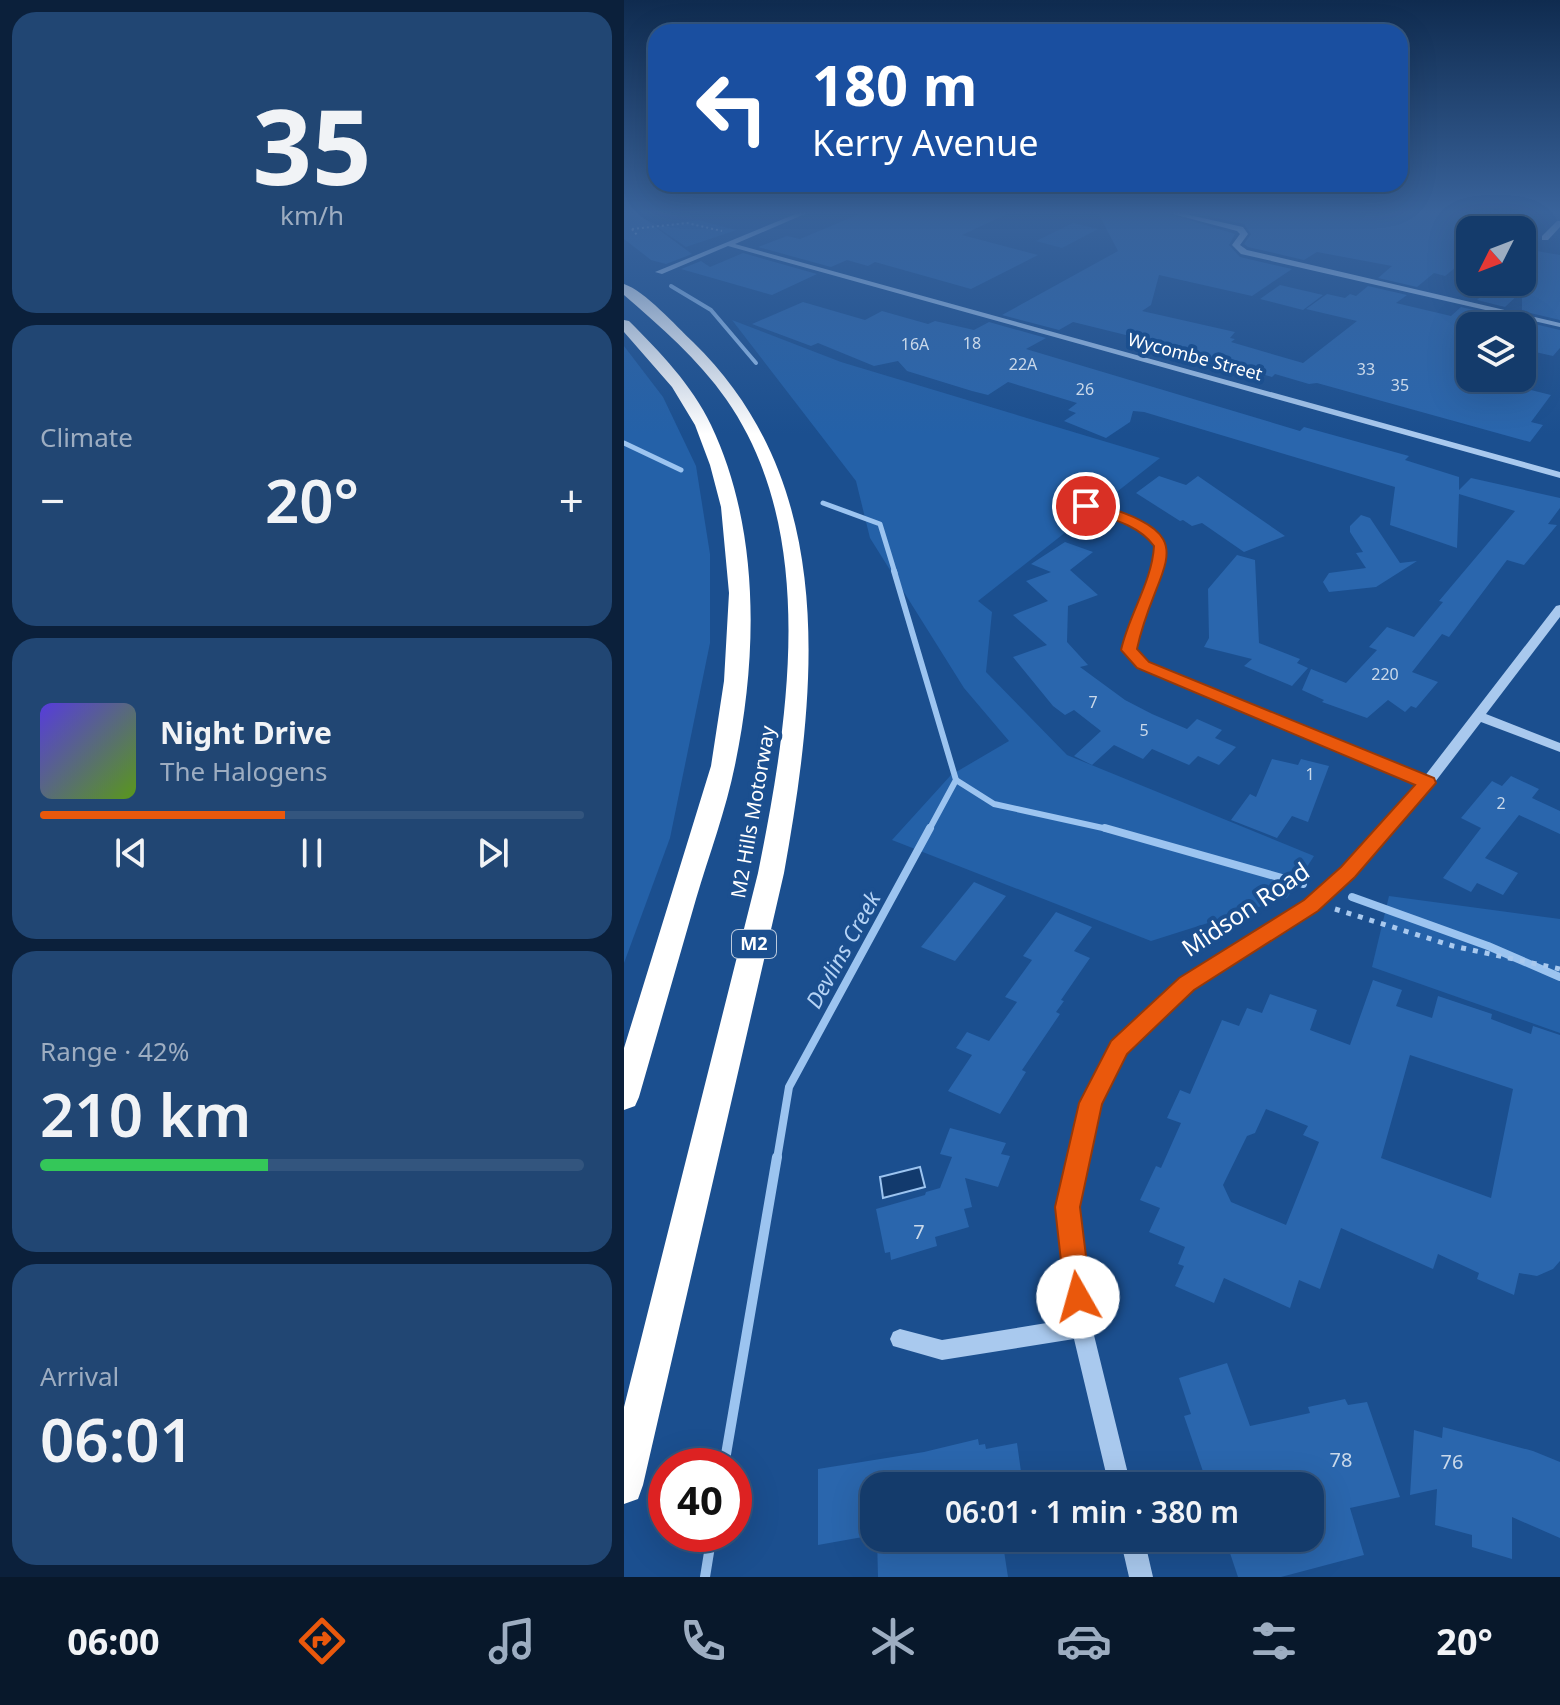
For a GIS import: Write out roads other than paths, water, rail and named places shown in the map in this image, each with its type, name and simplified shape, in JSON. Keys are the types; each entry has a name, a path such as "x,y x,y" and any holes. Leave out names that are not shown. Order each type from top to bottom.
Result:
{"highway":[{"name":"M2 Hills Motorway","path":"624,288 705,360 754,430 786,519 798,592 799,645 797,716 768,887 624,1485"},
{"name":"M2 Hills Motorway","path":"624,324 669,373 702,423 715,452 729,502 737,549 738,630 732,718 723,766 624,1097"}],"street":[{"name":"Wycombe Street","path":"899,287 1560,475"},
{"path":"1394,287 1560,325"},
{"path":"1086,506 1136,523 1151,532 1161,546 1160,564 1135,623 1129,650 1143,665 1427,783"},
{"name":"Midson Road","path":"1117,1472 1082,1327 1067,1207 1091,1103 1119,1048 1187,984 1311,906 1348,872 1427,783 1555,627 1560,609"},
{"path":"1481,717 1560,748"},
{"path":"900,1339 942,1350 1082,1327"},
{"path":"1135,1552 1141,1577"}],"waterway":[{"path":"672,287 711,310 756,363"},
{"name":"Devlins Creek","path":"624,443 681,470"},
{"name":"Devlins Creek","path":"823,503 880,524 895,573"},
{"name":"Devlins Creek","path":"894,571 956,780"},
{"name":"Devlins Creek","path":"929,830 956,780"},
{"path":"956,780 994,804 1112,830"},
{"name":"Devlins Creek","path":"777,1159 789,1087 930,828"},
{"path":"1105,828 1303,884"},
{"path":"1352,897 1488,946 1560,977"},
{"name":"Devlins Creek","path":"727,1448 777,1157"},
{"name":"Devlins Creek","path":"705,1577 709,1552"}]}
